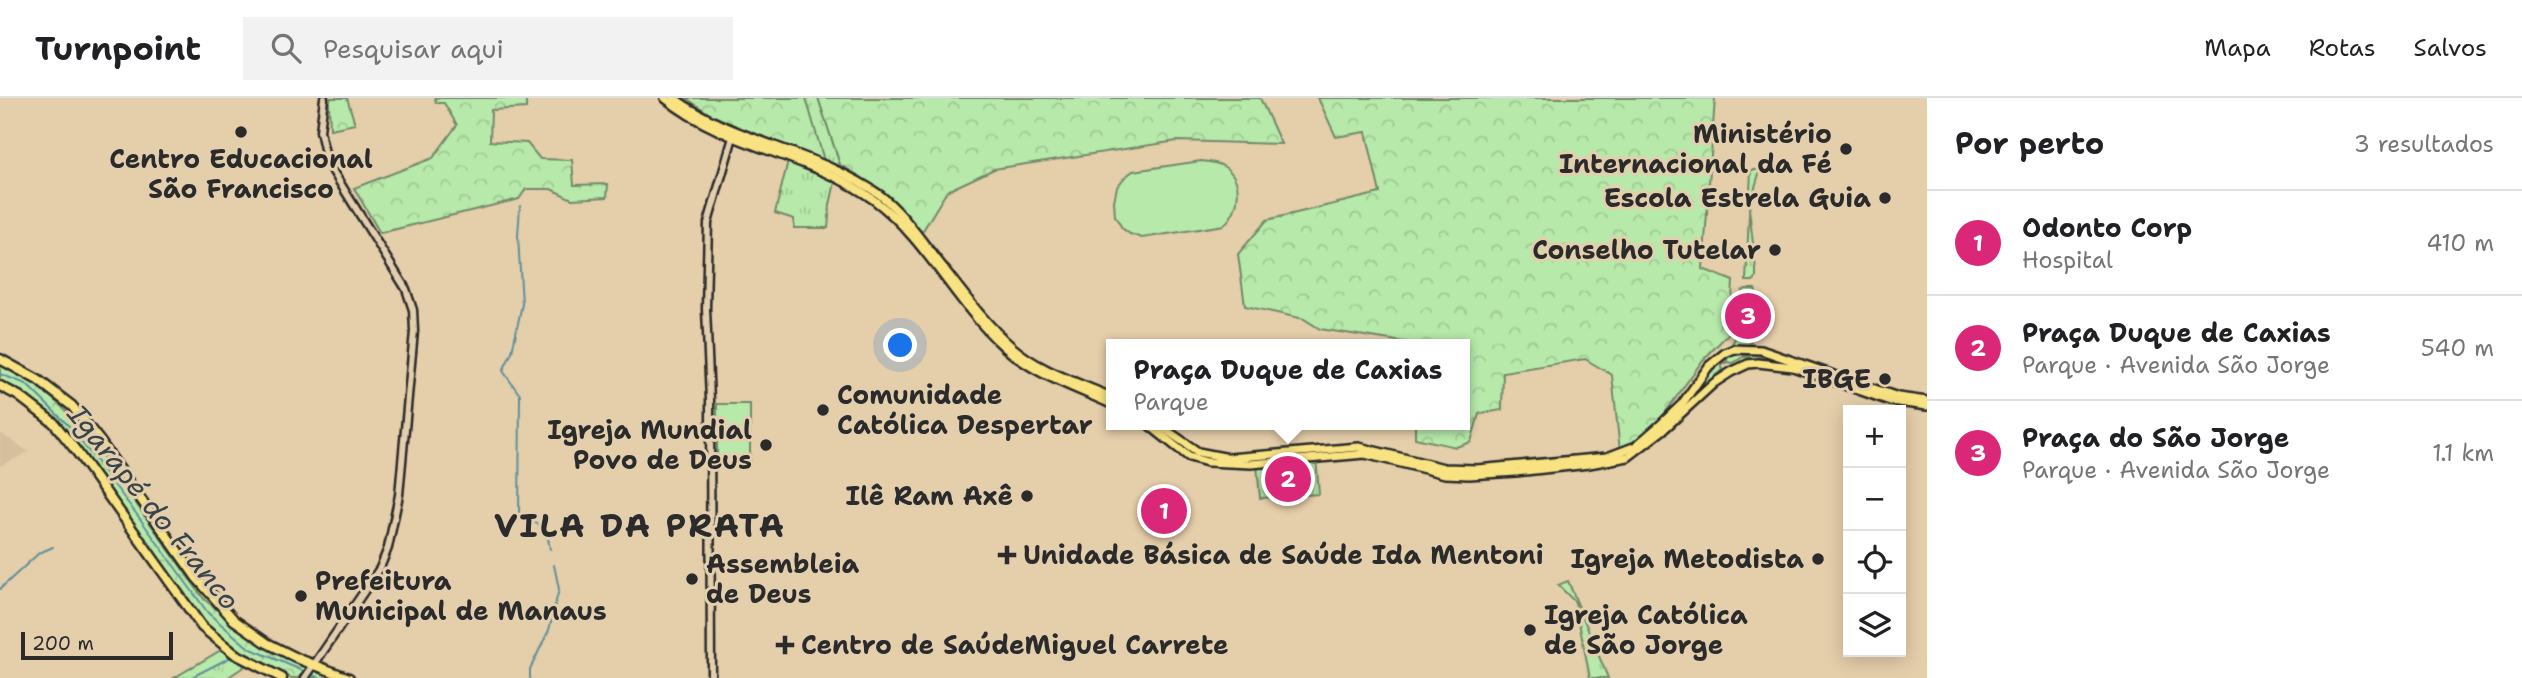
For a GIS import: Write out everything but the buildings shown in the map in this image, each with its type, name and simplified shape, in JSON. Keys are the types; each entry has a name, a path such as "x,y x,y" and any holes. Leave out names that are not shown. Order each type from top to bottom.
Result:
{"highway":[{"path":"0,359 38,380 72,406 196,578 225,612 267,643 313,666 349,678"},
{"path":"0,386 19,396 54,424 202,627 235,654 282,678"}],"main road":[{"path":"665,98 690,117 733,138 816,170 868,196 895,218 983,326 1002,345 1044,375 1106,402"},
{"path":"674,98 716,123 837,172 880,196 904,217 983,317 1014,348 1048,371 1106,395"},
{"path":"1166,430 1198,452 1229,458 1359,447 1444,468 1476,469 1607,457 1636,446 1682,404 1709,366 1725,352 1734,349 1761,350 1898,397 1927,401"},
{"path":"1155,430 1189,457 1207,462 1251,464 1318,456 1365,454 1445,474 1469,475 1589,464 1628,457 1663,430 1714,383 1748,364 1793,367 1890,401 1927,407"}],"street":[{"path":"305,678 380,568 388,548 399,495 414,331 413,310 405,289 327,162 320,131 324,98"},
{"path":"711,678 710,400 706,309 708,223 733,138"}],"shaded area":[{"path":"0,433 3,435 29,452 0,466"}],"green space":[{"path":"331,98 347,98 355,124 330,129"},
{"path":"435,98 526,98 526,108 491,110 490,141 527,143 540,159 572,160 574,185 608,184 607,197 572,199 551,189 526,189 519,199 380,233 354,188 433,158 457,125 444,103 436,103"},
{"path":"686,98 812,98 834,165 717,119"},
{"path":"806,98 818,98 840,165 825,164"},
{"path":"818,98 1260,98 1281,144 1177,141 994,169 947,191 922,232 874,187 840,165"},
{"path":"1318,98 1715,98 1703,269 1733,281 1730,332 1703,360 1652,431 1620,451 1612,375 1585,359 1503,372 1502,410 1479,414 1471,442 1456,447 1415,438 1415,430 1470,430 1470,339 1384,339 1320,329 1304,319 1245,306 1238,254 1267,220 1380,193 1366,132 1336,137"},
{"path":"788,161 835,182 828,228 794,228 794,219 775,213"},
{"path":"1201,161 1223,166 1235,179 1237,203 1224,225 1142,238 1122,228 1115,216 1114,201 1117,187 1125,177 1133,171"},
{"path":"1751,170 1760,170 1749,207"},
{"path":"1749,210 1756,270 1756,278 1753,281 1746,281"},
{"path":"1755,289 1757,296 1750,346 1730,347 1739,327 1742,291"},
{"path":"1735,352 1780,362 1750,361 1750,357 1743,357 1733,363 1727,362 1721,366 1723,369 1689,398 1699,380 1718,360 1721,365 1727,361 1728,355"},
{"path":"0,365 33,382 62,407 87,435 204,599 255,641 303,666 335,678 291,678 238,649 219,635 202,619 177,586 61,424 34,401 0,381"},
{"path":"717,404 750,404 750,463 717,463"},
{"path":"1316,458 1319,494 1260,498 1257,465"},
{"path":"1568,581 1608,678 1590,678 1575,602 1558,585"},
{"path":"221,650 245,666 227,678 174,678"}],"waterway":[{"path":"520,206 518,236 522,304 512,352 503,371 520,395 519,515 546,528 550,549"},
{"name":"Igarapé do Franco","path":"0,374 26,384 70,427 208,613 249,648 306,672"},
{"path":"0,589 39,553 53,547"},
{"path":"530,678 530,669 549,630 559,589 554,565"},
{"path":"190,678 233,656"},
{"name":"Igarapé do Franco","path":"311,674 319,678"}],"place":[{"name":"Centro Educacional São Francisco","path":"241,132"},
{"name":"Ministério Internacional da Fé","path":"1846,149"},
{"name":"Escola Estrela Guia","path":"1885,198"},
{"name":"Conselho Tutelar","path":"1775,250"},
{"name":"Praça do São Jorge","path":"1748,316"},
{"name":"IBGE","path":"1885,379"},
{"name":"Comunidade Católica Despertar","path":"823,410"},
{"name":"Igreja Mundial Povo de Deus","path":"766,445"},
{"name":"Praça Duque de Caxias","path":"1288,479"},
{"name":"Ilê Ram Axê","path":"1027,496"},
{"name":"Odonto Corp","path":"1164,511"},
{"name":"Unidade Básica de Saúde Ida Mentoni","path":"1007,555"},
{"name":"Igreja Metodista","path":"1818,559"},
{"name":"Assembleia de Deus","path":"692,579"},
{"name":"Prefeitura Municipal de Manaus","path":"301,596"},
{"name":"Igreja Católica de São Jorge","path":"1530,630"},
{"name":"Centro de SaúdeMiguel Carrete","path":"785,645"}],"district":[{"name":"VILA DA PRATA","path":"640,525"}]}
